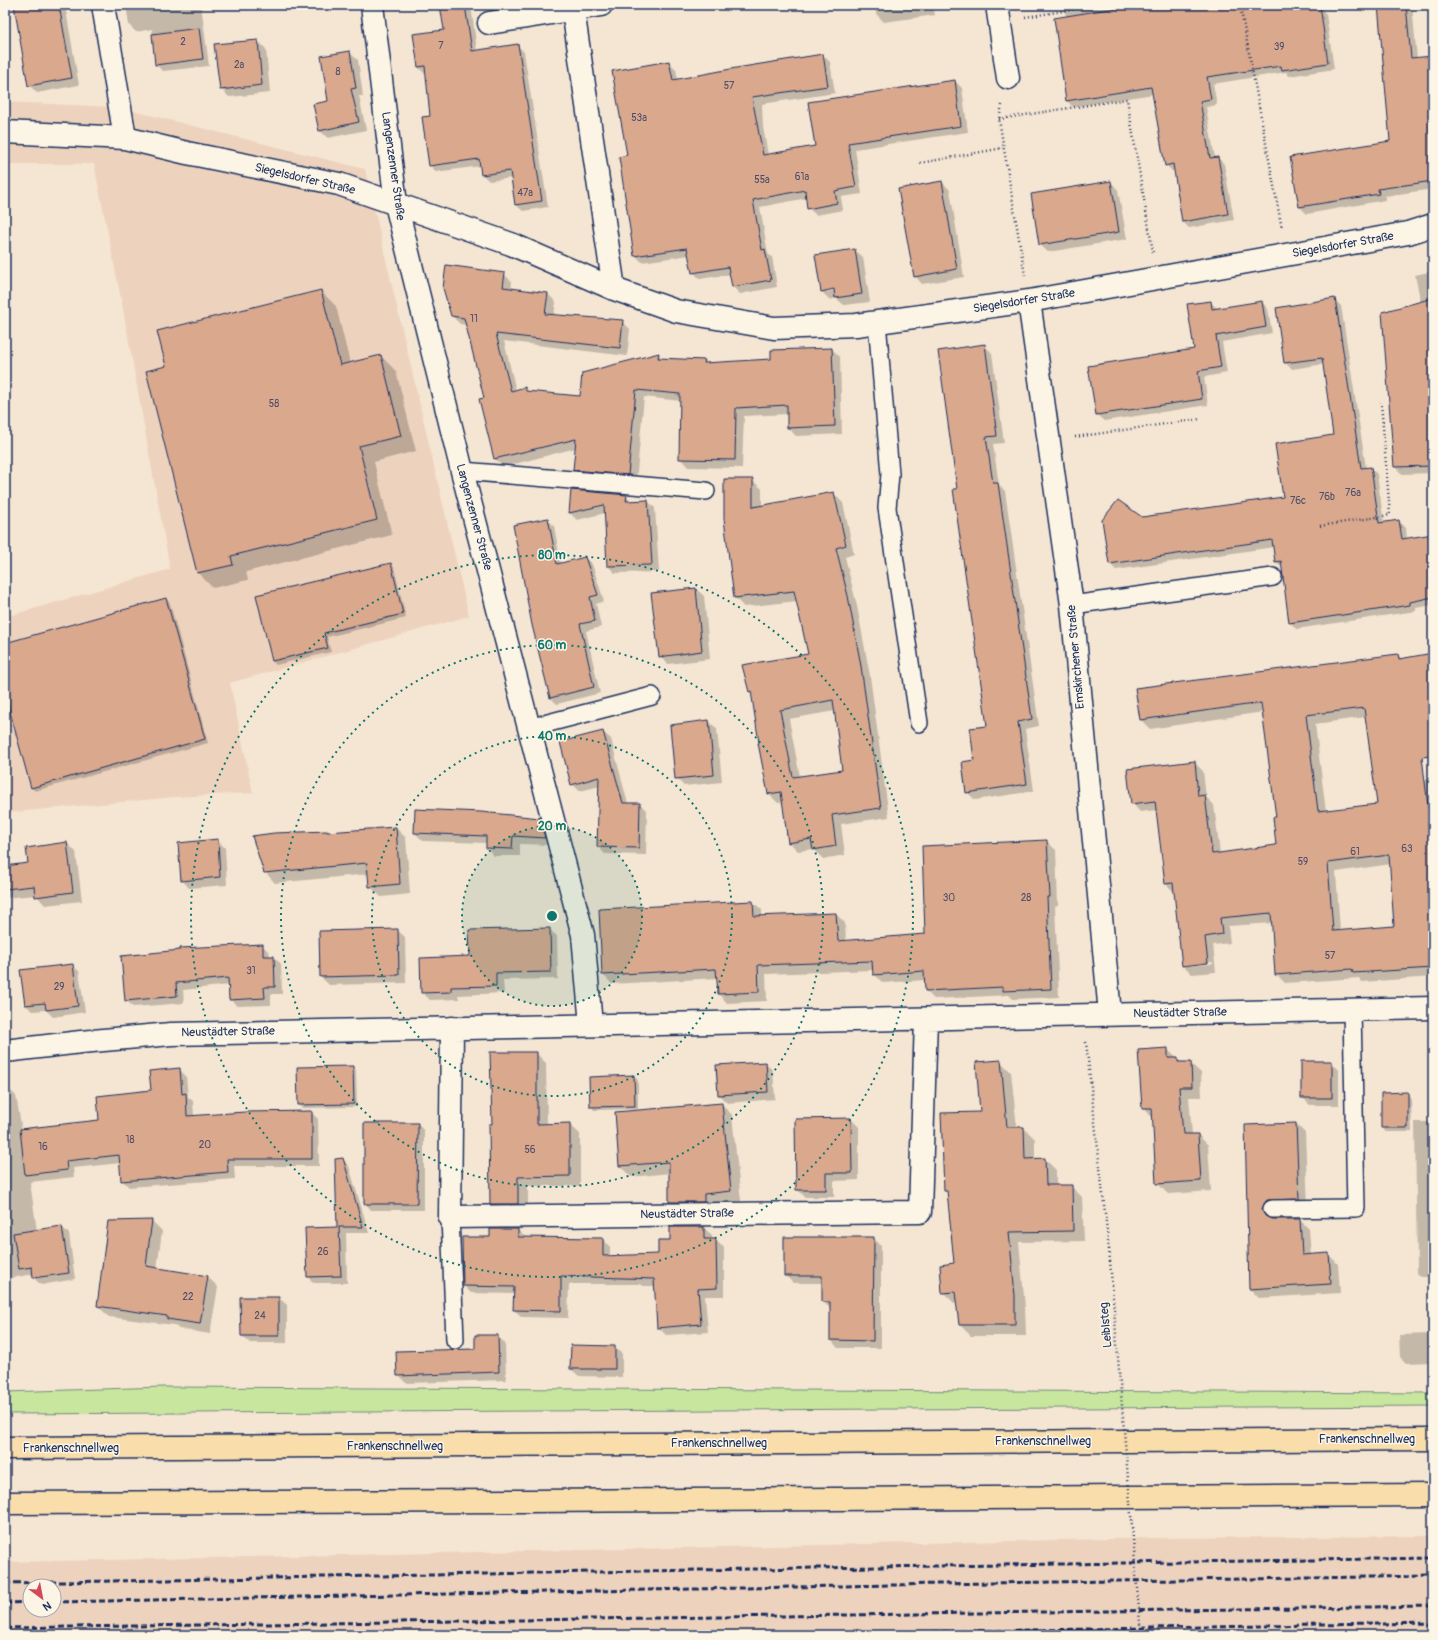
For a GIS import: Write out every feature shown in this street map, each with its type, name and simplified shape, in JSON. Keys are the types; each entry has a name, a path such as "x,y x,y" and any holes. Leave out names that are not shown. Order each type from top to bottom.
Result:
{"highway":[{"name":"Frankenschnellweg","path":"5,1448 1433,1439"},
{"path":"5,1503 1433,1495"}],"street":[{"path":"102,5 125,138"},
{"name":"Langenzenner Straße","path":"372,5 396,204 462,471 583,935 591,1025"},
{"path":"489,23 601,5"},
{"path":"574,10 614,289"},
{"path":"998,13 1008,78"},
{"name":"Siegelsdorfer Straße","path":"5,132 125,138 187,153 339,184 511,244 614,289 676,311 774,328 856,325 1029,301 1408,233 1433,225"},
{"name":"Emskirchener Straße","path":"1029,301 1072,605 1110,1014"},
{"name":"Neustädter Straße","path":"5,1052 74,1042 171,1034 926,1019 1083,1014 1433,1008"},
{"name":"Neustädter Straße","path":"450,1217 920,1212 926,1019"},
{"path":"450,1217 452,1028"}],"lane":[{"path":"876,322 890,474 887,508 919,723"},
{"path":"462,471 706,491"},
{"path":"1072,605 1273,577"},
{"path":"529,728 652,696"},
{"path":"1272,1209 1356,1208 1352,1009"},
{"path":"450,1217 455,1340"}],"path":[{"path":"998,13 1102,5"},
{"path":"1240,5 1287,255"},
{"path":"1008,78 999,119 1029,301"},
{"path":"999,119 1127,99 1157,278"},
{"path":"920,163 1004,148"},
{"path":"1320,526 1390,515 1381,402"},
{"path":"1049,440 1200,419"},
{"name":"Leiblsteg","path":"1083,1014 1109,1248 1141,1635"}],"shaded area":[{"path":"5,102 118,107 365,169 469,616 230,683 253,793 176,797 5,813 5,617 170,569 122,304 94,164 5,164"},
{"path":"1433,1536 1433,1635 5,1635 5,1562 1153,1538"}],"green space":[{"path":"164,1387 1433,1393 1433,1406 5,1414 5,1392"}],"building":[{"path":"14,5 59,5 72,78 28,86"},
{"path":"440,5 465,5 472,51 518,44 542,201 515,205 510,171 481,175 479,159 429,166 422,117 430,116 425,66 418,67 413,34 444,30"},
{"path":"1134,5 1320,5 1328,63 1282,70 1281,66 1207,77 1211,99 1200,101 1210,158 1218,157 1228,214 1182,222 1173,164 1165,166 1151,87 1066,101 1054,18"},
{"path":"1378,5 1406,5 1411,58 1433,56 1433,181 1378,189 1379,194 1299,207 1290,157 1390,141"},
{"path":"199,28 203,59 155,65 152,34"},
{"path":"258,40 262,85 220,90 214,44"},
{"path":"350,51 356,88 351,89 359,122 319,131 313,104 328,101 321,56"},
{"path":"823,54 828,86 752,97 763,155 815,146 808,102 955,80 961,126 848,143 856,187 835,191 837,203 807,209 805,190 753,200 762,250 765,249 771,280 732,287 728,267 692,273 687,248 634,256 619,157 627,155 612,71 669,61 673,80"},
{"path":"942,181 957,269 914,277 898,189"},
{"path":"1111,181 1119,232 1039,245 1031,194"},
{"path":"855,249 862,294 835,298 834,289 821,292 815,255"},
{"path":"446,265 505,273 503,287 548,293 545,314 623,320 620,348 496,334 511,391 525,387 526,391 580,396 582,373 659,353 658,358 705,360 704,363 771,359 771,350 832,348 835,426 787,428 787,405 736,408 735,460 679,459 680,394 636,390 628,475 573,470 576,439 494,459 479,399 484,398 464,318 451,316 443,288"},
{"path":"321,290 340,365 381,355 401,436 359,446 377,520 231,556 233,565 197,573 146,371 166,366 157,331"},
{"path":"1335,298 1361,468 1371,467 1379,523 1399,520 1402,539 1433,534 1433,597 1410,602 1410,605 1289,623 1281,561 1275,562 1272,540 1109,564 1102,520 1118,500 1142,517 1283,497 1275,444 1333,435 1322,358 1284,363 1276,308"},
{"path":"1433,298 1433,466 1394,467 1382,312"},
{"path":"1211,301 1212,309 1262,301 1266,327 1216,336 1221,367 1198,371 1202,399 1096,415 1088,366 1194,349 1187,304"},
{"path":"985,344 997,436 986,437 993,483 998,483 1032,719 1018,722 1027,784 966,793 962,762 974,760 970,728 987,726 953,489 957,489 938,351"},
{"path":"724,479 753,479 753,507 834,492 846,545 836,548 848,596 861,666 881,808 832,815 836,846 813,850 811,839 788,843 781,792 768,794 758,743 751,691 749,692 742,665 808,654 794,591 734,598 724,519","holes":["833,700 842,770 793,777 780,710"]},
{"path":"571,490 627,495 626,501 648,500 652,565 607,566 604,505 569,513"},
{"path":"548,518 557,564 585,557 598,595 590,597 595,621 580,624 594,687 550,698 532,625 513,525"},
{"path":"391,563 403,614 324,633 328,648 272,661 256,595"},
{"path":"696,588 702,651 659,657 651,593"},
{"path":"166,598 205,739 31,788 5,694 5,643"},
{"path":"1433,653 1433,756 1422,757 1433,848 1433,968 1353,973 1352,969 1275,975 1271,913 1220,918 1222,934 1205,937 1208,963 1182,966 1173,883 1165,884 1155,801 1131,804 1127,769 1195,761 1198,796 1205,795 1212,854 1276,845 1273,817 1276,817 1261,703 1140,720 1135,688 1398,654 1399,659","holes":["1364,708 1377,804 1318,811 1306,715","1389,855 1394,926 1333,931 1328,863"]},
{"path":"709,720 714,775 675,779 670,725"},
{"path":"603,731 623,803 640,803 639,848 597,847 599,777 571,785 560,742"},
{"path":"415,809 481,812 540,818 545,838 513,836 512,849 486,848 486,836 414,833"},
{"path":"396,827 400,884 369,887 367,863 264,873 252,836 274,833 327,832"},
{"path":"218,839 220,877 181,881 178,843"},
{"path":"1047,840 1050,897 1047,897 1051,989 1003,991 1003,987 925,991 924,971 873,975 872,961 758,965 759,992 718,994 716,969 602,975 599,909 753,901 754,916 836,913 838,941 925,934 922,846"},
{"path":"67,842 73,892 35,897 34,886 5,889 5,866 28,863 26,848"},
{"path":"550,928 551,972 496,973 496,986 451,987 451,992 421,993 420,958 470,956 469,930"},
{"path":"398,929 399,975 320,977 319,931"},
{"path":"263,944 263,956 274,956 275,987 264,987 265,998 229,1000 228,978 176,983 177,996 125,1001 121,956 180,950 180,948"},
{"path":"73,964 78,1006 46,1010 45,1003 25,1005 20,970"},
{"path":"1168,1048 1168,1058 1178,1058 1178,1062 1191,1062 1192,1087 1179,1087 1183,1134 1198,1134 1201,1181 1156,1184 1152,1108 1142,1108 1138,1050"},
{"path":"490,1052 537,1052 537,1124 570,1123 570,1176 518,1177 518,1204 490,1204 489,1124 492,1124"},
{"path":"1001,1060 1007,1127 1024,1127 1025,1159 1045,1158 1046,1185 1072,1185 1073,1231 1009,1232 1015,1296 1015,1325 959,1325 955,1292 942,1293 940,1265 954,1263 947,1191 944,1191 941,1113 980,1112 976,1062"},
{"path":"1301,1061 1332,1061 1332,1098 1301,1098"},
{"path":"766,1062 768,1092 718,1095 716,1065"},
{"path":"353,1066 354,1104 298,1105 297,1067"},
{"path":"180,1068 182,1094 186,1093 187,1116 245,1112 312,1111 312,1159 227,1159 228,1172 121,1181 119,1155 66,1161 67,1170 25,1175 20,1129 99,1120 97,1096 151,1090 149,1071"},
{"path":"634,1075 635,1106 590,1107 589,1077"},
{"path":"1408,1092 1408,1128 1381,1128 1381,1093"},
{"path":"722,1103 731,1191 704,1194 704,1202 669,1202 669,1162 619,1166 615,1112"},
{"path":"851,1118 852,1173 826,1173 826,1190 796,1190 795,1119"},
{"path":"364,1123 418,1123 417,1204 364,1204"},
{"path":"1296,1123 1299,1199 1267,1200 1262,1210 1264,1214 1272,1219 1300,1219 1302,1255 1329,1253 1331,1284 1249,1289 1245,1125"},
{"path":"343,1158 363,1227 339,1227 341,1276 307,1277 305,1228 337,1227 335,1159"},
{"path":"152,1220 146,1266 208,1276 200,1324 167,1319 167,1316 97,1306 108,1221"},
{"path":"62,1226 69,1273 33,1278 32,1267 19,1269 13,1233"},
{"path":"670,1227 704,1227 704,1239 716,1239 717,1288 698,1289 701,1324 657,1328 654,1279 561,1276 561,1311 513,1310 514,1287 463,1286 462,1237 490,1237 490,1229 518,1229 518,1237 603,1238 603,1256 658,1254 658,1240 670,1240"},
{"path":"784,1237 874,1237 873,1341 830,1340 830,1302 822,1302 822,1276 784,1276"},
{"path":"240,1297 279,1297 279,1336 241,1336"},
{"path":"475,1335 498,1335 499,1372 397,1376 396,1351 475,1349"},
{"path":"571,1345 615,1346 615,1369 570,1369"}],"railway":[{"path":"5,1583 1433,1558"},
{"path":"62,1602 990,1583 1433,1576"},
{"path":"5,1603 22,1602"},
{"path":"5,1628 1433,1606"},
{"path":"753,1635 1433,1623"}]}
